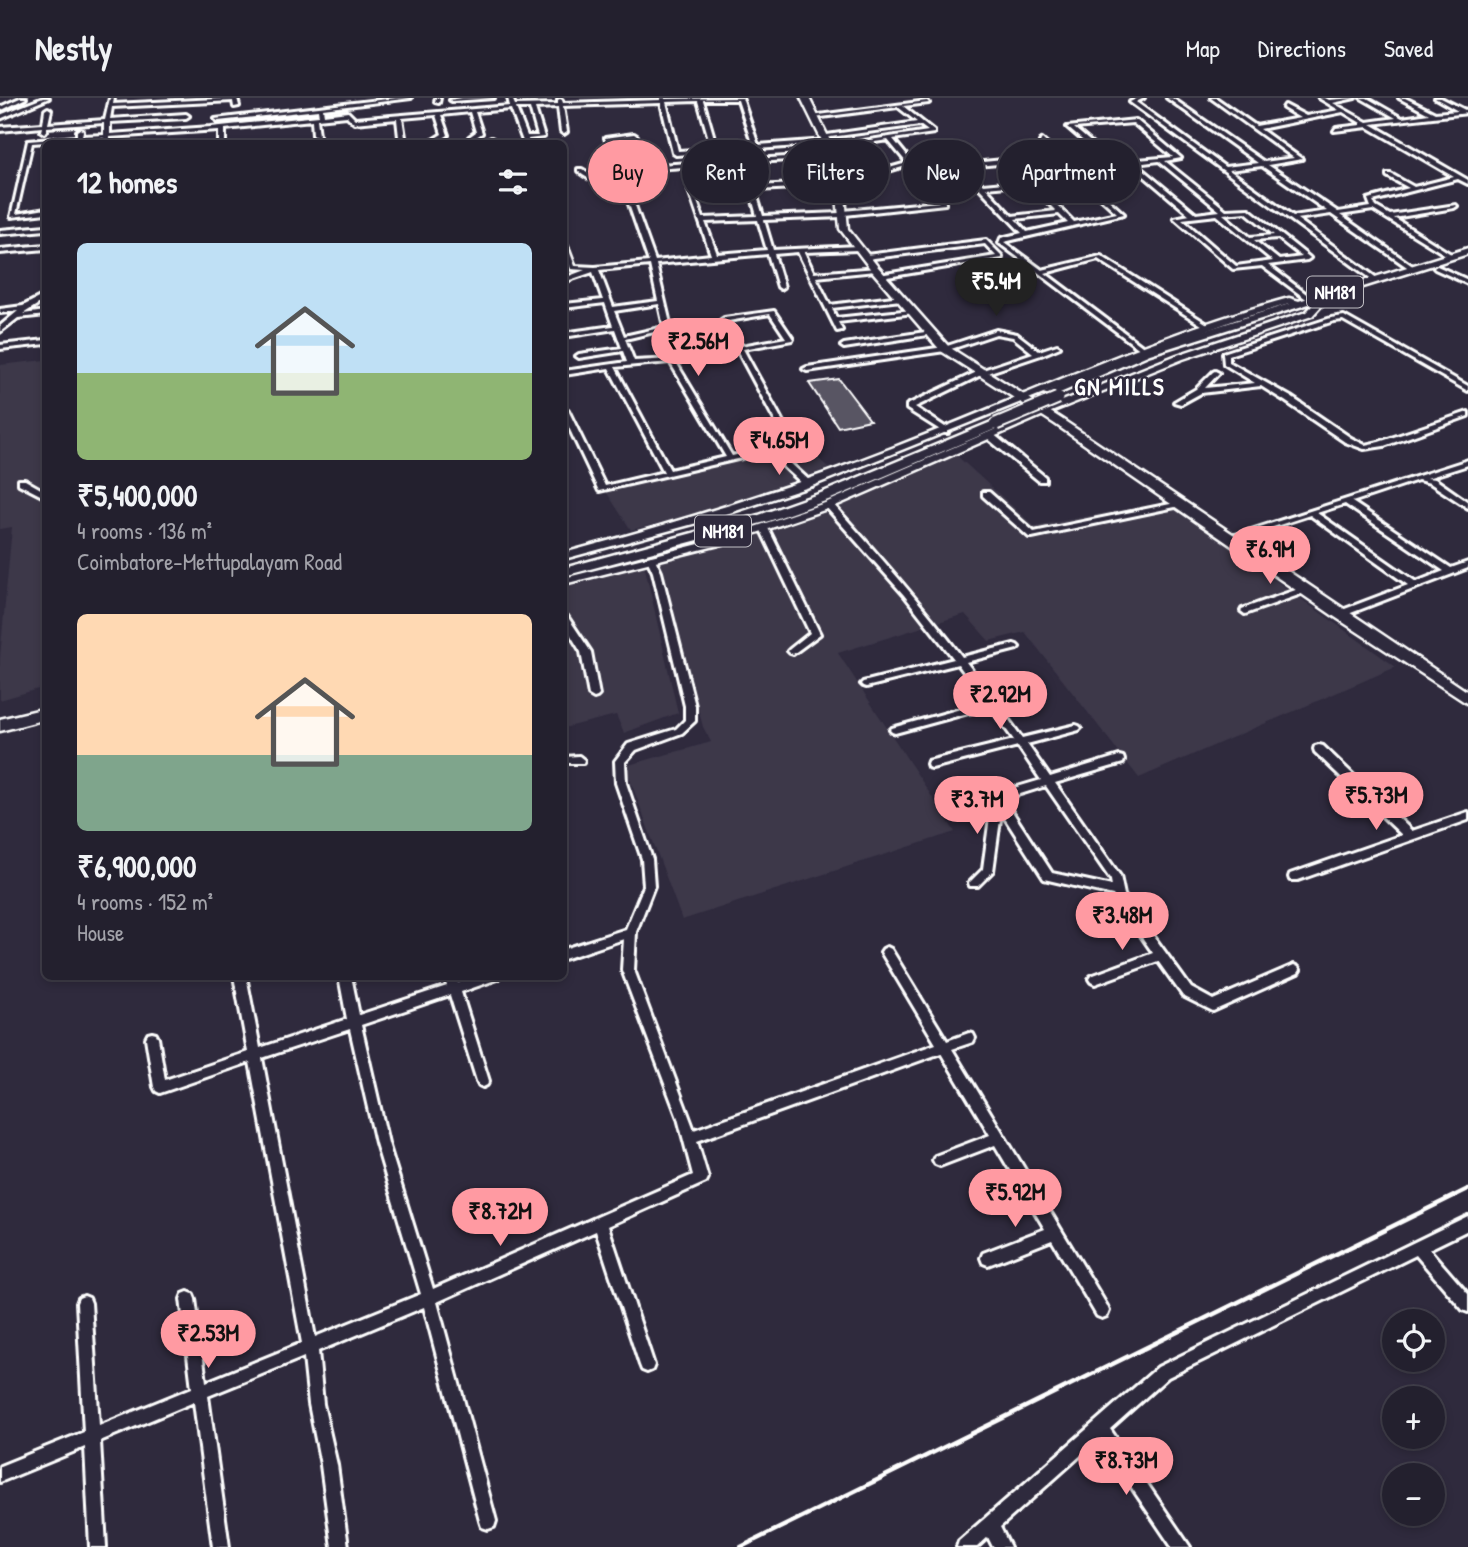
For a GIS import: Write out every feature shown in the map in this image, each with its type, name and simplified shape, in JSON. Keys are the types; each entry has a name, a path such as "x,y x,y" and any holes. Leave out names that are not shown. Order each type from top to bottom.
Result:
{"highway":[{"name":"NH181","path":"1310,303 1375,279 1468,251"},
{"name":"NH181","path":"567,571 720,532 1111,376 1207,333 1468,258"},
{"name":"NH181","path":"567,561 645,544 793,504"},
{"path":"0,715 42,704"},
{"path":"0,725 42,714"}],"main road":[{"path":"805,98 826,140"},
{"path":"841,203 844,229 945,349 1043,412 1339,614 1464,693"}],"street":[{"path":"0,109 24,98"},
{"path":"0,117 47,98"},
{"path":"106,140 112,98"},
{"path":"218,119 409,98"},
{"path":"452,100 492,98"},
{"path":"510,98 526,140"},
{"path":"354,121 560,102 740,98 754,140"},
{"path":"1142,98 1132,102 1375,279"},
{"path":"1169,98 1412,268"},
{"path":"1213,98 1299,159 1225,169"},
{"path":"1324,100 1353,98"},
{"path":"1363,98 1401,119"},
{"path":"1401,98 1434,114"},
{"path":"1437,98 1466,111"},
{"path":"111,106 175,100 235,99 236,106"},
{"path":"700,99 712,140"},
{"path":"663,100 676,153 682,153"},
{"path":"1324,100 1468,182"},
{"path":"560,102 564,132"},
{"path":"814,116 927,102"},
{"path":"872,140 932,132 899,105"},
{"path":"529,140 541,136 532,106"},
{"path":"320,107 322,117"},
{"path":"1285,107 1305,118"},
{"path":"30,142 44,136 47,110"},
{"path":"472,111 479,133 472,137 473,140"},
{"path":"1255,128 1342,111"},
{"path":"1336,130 1466,111"},
{"path":"85,140 348,114 354,121 353,132"},
{"path":"436,140 445,135 438,114"},
{"path":"67,118 186,116"},
{"path":"399,117 402,137"},
{"path":"0,129 108,118"},
{"path":"153,133 156,118"},
{"path":"314,118 316,135"},
{"path":"1275,118 1282,123"},
{"path":"1085,140 1070,127 1134,121 1178,158 1140,161"},
{"path":"265,123 267,136"},
{"path":"849,140 920,123"},
{"path":"222,128 222,140"},
{"path":"79,140 80,129"},
{"path":"609,140 607,135 634,136 635,140"},
{"path":"890,138 903,153"},
{"path":"30,142 42,142"},
{"path":"30,142 13,216 42,212"},
{"path":"668,165 783,151"},
{"path":"1161,160 1278,262"},
{"path":"580,170 588,179"},
{"path":"1140,170 1195,216"},
{"path":"1389,175 1414,189"},
{"path":"1451,256 1374,208 1370,200 1459,177"},
{"path":"984,189 1026,234"},
{"path":"622,338 668,328 653,264 631,203"},
{"path":"695,203 715,256"},
{"path":"756,203 781,287"},
{"path":"701,220 842,214 943,203"},
{"path":"1051,203 1072,224"},
{"path":"1109,203 1121,214 1003,239 1001,242 1143,349"},
{"path":"1389,217 1454,206"},
{"path":"1293,218 1374,208"},
{"path":"1247,211 1307,258 1235,268 1177,218 1222,213 1247,211"},
{"path":"1010,218 1060,212"},
{"path":"0,232 42,228"},
{"path":"1249,239 1279,236"},
{"path":"812,275 878,272 1000,257 986,242 866,257"},
{"path":"0,251 42,247"},
{"path":"567,253 573,268 595,269 715,256 858,248"},
{"path":"800,250 839,330"},
{"path":"1040,272 1099,257 1207,333"},
{"path":"567,580 764,528 829,505 1043,412 1180,358 1309,314 1310,303 1263,264"},
{"path":"1437,268 1468,282"},
{"path":"567,279 595,269"},
{"path":"595,269 631,363"},
{"path":"828,307 901,298"},
{"path":"0,330 42,299"},
{"path":"567,306 662,302"},
{"path":"0,311 42,313"},
{"path":"567,416 602,489 791,444 739,348 724,320 772,312 790,339 739,348"},
{"path":"834,320 912,312"},
{"path":"1468,389 1344,318 1333,319 1225,354 1226,363 1348,440 1364,447 1381,444 1468,414"},
{"path":"570,334 618,327"},
{"path":"807,369 945,349 996,332 1015,335 1038,354"},
{"path":"844,346 932,333"},
{"path":"567,555 740,509 1023,400 1143,349 1207,333"},
{"path":"0,347 42,342"},
{"path":"945,430 910,407 982,372 1057,348"},
{"path":"579,356 626,349"},
{"path":"567,373 671,360 730,458"},
{"path":"611,366 668,473"},
{"path":"1178,402 1199,391 1215,373"},
{"path":"1199,391 1262,384"},
{"path":"989,435 1042,479"},
{"path":"770,449 808,484"},
{"path":"1230,538 1468,462"},
{"path":"1418,478 1432,481 1468,506"},
{"path":"22,482 42,494"},
{"path":"986,494 1032,535 1180,505"},
{"path":"1347,502 1451,572"},
{"path":"829,505 864,541 958,660 1116,879 1118,892 1187,992 1213,1006 1294,971"},
{"path":"1312,513 1416,586"},
{"path":"764,528 815,634 793,651"},
{"path":"0,1474 429,1298 701,1178 690,1137 628,970 630,932 649,886 647,859 621,783 620,761 632,747 679,731 690,721 690,706 657,572 651,559"},
{"path":"1339,614 1468,565"},
{"path":"1245,611 1304,590"},
{"path":"567,623 586,652 594,695"},
{"path":"866,684 1014,646"},
{"path":"895,730 1038,691"},
{"path":"932,764 1076,728"},
{"path":"1319,749 1410,836"},
{"path":"567,760 579,760"},
{"path":"958,810 1119,760"},
{"path":"974,883 988,871 998,798"},
{"path":"998,798 1048,876 1118,892"},
{"path":"1294,877 1468,816"},
{"path":"567,953 630,932"},
{"path":"887,952 1102,1311"},
{"path":"1095,979 1160,955"},
{"path":"241,980 310,1348 316,1404 330,1465 340,1547"},
{"path":"346,980 382,1143 429,1298 488,1521"},
{"path":"152,1038 160,1087 354,1022 452,983 470,980"},
{"path":"452,983 483,1081"},
{"path":"690,1137 969,1038"},
{"path":"940,1160 998,1138"},
{"path":"600,1223 647,1364"},
{"path":"965,1547 1163,1372 1468,1223"},
{"path":"988,1258 1054,1231"},
{"path":"1418,1247 1468,1305"},
{"path":"188,1299 221,1547"},
{"path":"85,1303 98,1547"},
{"path":"1100,1427 1182,1547"},
{"path":"990,1525 1002,1547"}],"shaded area":[{"path":"42,360 42,688 0,700 0,657 12,527 0,529 0,365"},
{"path":"800,442 829,468 807,476 777,449"},
{"path":"768,451 799,480 733,505 631,530 605,490"},
{"path":"955,454 1034,526 1166,502 1396,667 1139,778 1025,632 989,641 965,614 838,653 955,832 682,920 625,766 711,742 703,727 659,562 838,504"},
{"path":"644,564 678,713 624,733 616,715 567,727 567,582"}],"building":[{"path":"839,379 870,420 838,427 809,383"}],"railway":[{"path":"741,1547 1468,1189"}],"district":[{"name":"GN MILLS","path":"1120,387"}]}
